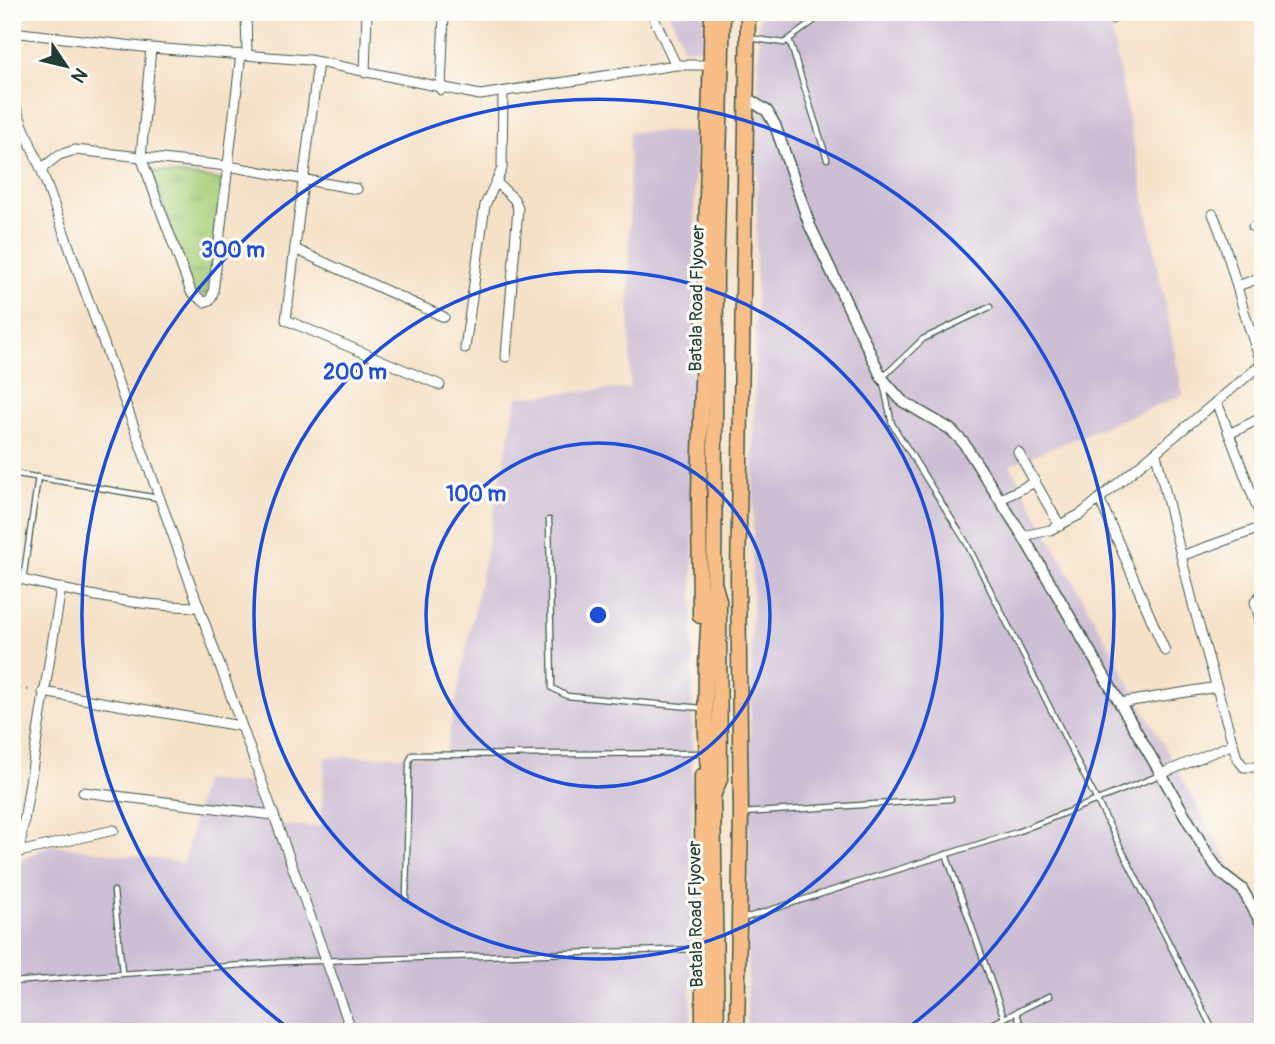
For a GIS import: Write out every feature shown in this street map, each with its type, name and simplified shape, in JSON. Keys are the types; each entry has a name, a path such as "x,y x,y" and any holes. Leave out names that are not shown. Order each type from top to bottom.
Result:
{"main road":[{"path":"703,1032 699,493 712,12"},
{"name":"Batala Road Flyover","path":"717,1032 713,796 720,779 719,600 714,585 716,274 723,12"},
{"path":"737,1032 741,813 738,578 748,12"}],"street":[{"path":"150,48 141,157 191,292 197,300 207,303 213,293 244,54 246,12"},
{"path":"365,73 367,12"},
{"path":"441,90 444,12"},
{"path":"651,12 676,65"},
{"path":"1255,12 1263,29"},
{"path":"12,32 150,48 318,62 441,90 480,95 676,65 709,65"},
{"path":"318,62 286,320 440,385"},
{"path":"465,348 485,205 502,169 503,93"},
{"path":"12,99 41,169 351,1031"},
{"path":"748,99 767,111 775,125 810,226 882,378 902,401 958,436 1023,536 1214,864 1242,889 1263,926"},
{"path":"41,169 59,155 75,150 228,166 304,177 357,189"},
{"path":"497,183 514,199 518,208 506,357"},
{"path":"1023,536 1060,526 1100,500 1263,363 1247,327 1228,250 1213,214"},
{"path":"295,249 444,317"},
{"path":"1237,286 1263,277"},
{"path":"1181,556 1263,525 1217,402"},
{"path":"1229,434 1263,417"},
{"path":"1018,452 1060,526"},
{"path":"1156,454 1233,744 1244,767 1263,767"},
{"path":"1000,499 1035,482"},
{"path":"1100,500 1165,651"},
{"path":"12,577 177,607 199,607"},
{"path":"61,588 19,852 114,830"},
{"path":"1263,592 1255,602 1263,630"},
{"path":"1120,703 1217,687"},
{"path":"43,692 240,726"},
{"path":"1161,774 1233,744"},
{"path":"83,792 273,815"}],"lane":[{"path":"748,37 790,42 818,18 834,14 869,12"},
{"path":"790,42 827,159"},
{"path":"990,307 923,339 882,378 892,424 966,542 1099,800 1214,1032"},
{"path":"12,473 158,498"},
{"path":"23,580 38,477"},
{"path":"549,520 552,688 566,696 702,708"},
{"path":"406,898 409,762 412,755 702,753"},
{"path":"739,920 946,854 1099,800 1161,774"},
{"path":"741,813 951,799"},
{"path":"946,854 1004,1018"},
{"path":"114,891 122,972"},
{"path":"12,982 122,972 328,961 702,949"},
{"path":"976,1032 1049,996"},
{"path":"1016,1012 1024,1032"},
{"path":"330,1032 351,1031"}],"path":[{"path":"12,688 43,692"}],"shaded area":[{"path":"670,12 704,12 704,47 684,49"},
{"path":"759,12 1108,12 1183,395 1010,465 1263,926 1263,1032 747,1032"},
{"path":"629,132 695,132 691,1032 12,1032 12,865 51,845 184,863 203,780 248,784 265,824 320,827 325,757 445,755 517,397 630,388"}],"green space":[{"path":"152,171 223,180 206,295 193,294"}]}
